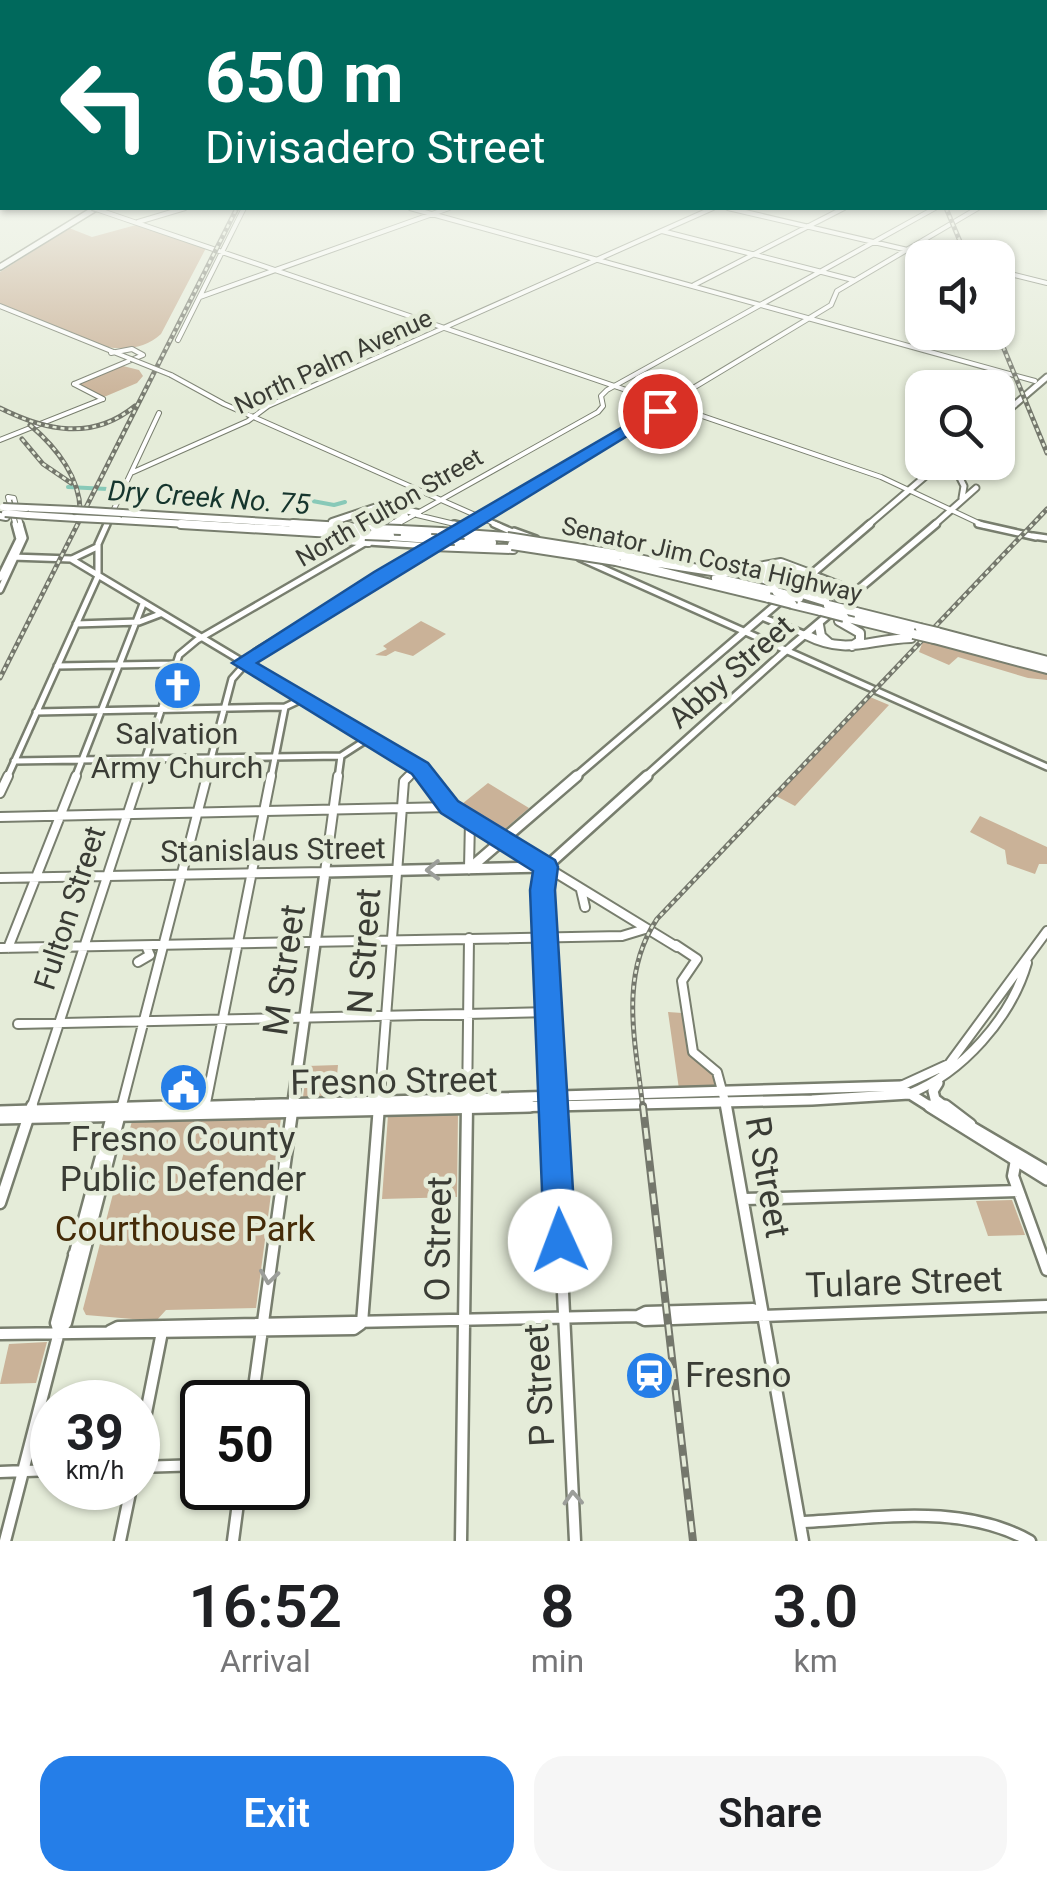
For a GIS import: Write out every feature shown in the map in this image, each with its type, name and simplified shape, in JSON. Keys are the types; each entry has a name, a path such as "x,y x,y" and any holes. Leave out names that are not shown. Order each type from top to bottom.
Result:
{"highway":[{"path":"287,523 338,521 387,503 417,514"},
{"path":"401,507 405,516 383,530 372,519 372,511 386,505 401,507 417,514"},
{"name":"Senator Jim Costa Highway","path":"2,511 466,531 585,559 619,558 774,595"},
{"name":"Senator Jim Costa Highway","path":"121,517 366,538 383,530 431,542 512,541 654,562 774,595"},
{"path":"272,531 348,540 366,538"},
{"path":"348,540 357,544 356,549"},
{"path":"431,542 512,541"},
{"path":"654,562 725,574 779,563 812,574"},
{"path":"774,595 762,575 772,567 786,566 812,574"},
{"path":"786,566 797,571 802,584"},
{"path":"774,595 824,608 856,628 862,637 853,646 836,646 806,636"},
{"path":"774,595 795,600"},
{"name":"Senator Jim Costa Highway","path":"795,600 857,611 915,633"},
{"name":"Senator Jim Costa Highway","path":"842,619 915,633"},
{"path":"818,626 824,639 836,646"},
{"path":"806,636 842,650 915,633 1047,669"},
{"path":"934,638 1047,661"}],"main road":[{"path":"178,340 219,258"},
{"path":"238,258 880,476 912,488 948,511 1007,532 1047,538"},
{"path":"200,298 305,258"},
{"path":"594,258 1041,383"},
{"path":"692,285 745,258"},
{"path":"768,258 854,280"},
{"path":"615,386 844,258"},
{"path":"59,1332 56,1323 74,1254 142,1022 223,708 242,663 431,542 466,531 481,516 671,405 832,304 834,292 893,258"},
{"name":"North Palm Avenue","path":"131,473 254,417 268,406 598,259"},
{"path":"1015,275 1047,283"},
{"path":"0,306 110,354 172,375 254,417 481,516 512,541 585,559 847,684 1047,770"},
{"path":"809,318 1041,383"},
{"path":"866,334 880,336"},
{"path":"0,440 103,398 74,384 143,356 140,351 128,349 110,354"},
{"path":"1015,403 1047,374"},
{"name":"North Fulton Street","path":"383,530 598,412 603,406 601,396 615,386"},
{"path":"244,412 268,406"},
{"path":"0,793 98,576 97,546 159,413"},
{"path":"468,869 921,480"},
{"path":"960,480 963,483"},
{"path":"961,480 962,498"},
{"name":"Abby Street","path":"546,867 784,653 976,488"},
{"path":"0,578 24,542 14,498 4,497"},
{"path":"417,514 466,531"},
{"path":"366,538 431,542"},
{"name":"North Fulton Street","path":"201,637 356,549 366,538"},
{"path":"71,559 97,546"},
{"path":"14,556 71,559 418,767 450,807 677,946"},
{"path":"0,590 14,556"},
{"path":"812,574 858,593"},
{"path":"142,604 36,877 4,948 632,936 641,927"},
{"path":"76,624 133,623 160,614"},
{"path":"762,617 806,636"},
{"name":"Fulton Street","path":"0,1203 176,664 183,650 201,637"},
{"path":"784,653 1047,770"},
{"path":"57,666 176,664"},
{"path":"847,684 865,687"},
{"path":"36,712 286,707 302,699"},
{"path":"209,1111 238,942 286,707"},
{"path":"14,761 341,756 369,738"},
{"name":"M Street","path":"255,1380 341,756"},
{"name":"N Street","path":"362,1323 405,779 418,767"},
{"path":"0,817 450,807"},
{"path":"468,869 470,820"},
{"name":"Stanislaus Street","path":"0,878 546,867"},
{"name":"P Street","path":"546,867 545,936 575,1541"},
{"path":"581,888 585,907"},
{"path":"628,917 677,946"},
{"path":"908,1091 949,1064 1047,932"},
{"name":"O Street","path":"461,1541 469,938"},
{"path":"138,962 150,956 145,945"},
{"name":"R Street","path":"677,946 697,959 682,981 692,1049 698,1059 719,1074 726,1097 803,1541"},
{"path":"1027,962 1022,980 963,1064 933,1090 935,1099 969,1128 1047,1175"},
{"path":"18,1024 550,1012"},
{"path":"908,1091 938,1083"},
{"path":"908,1091 1016,1160 1047,1175"},
{"name":"Fresno Street","path":"0,1115 908,1091"},
{"name":"Fresno Street","path":"209,1111 257,1105 293,1108"},
{"path":"5,1541 59,1332 75,1290 117,1112"},
{"path":"1016,1160 1012,1172 1047,1270"},
{"path":"744,1198 1018,1191"},
{"path":"74,1254 78,1260 75,1290"},
{"name":"Tulare Street","path":"0,1334 354,1328 362,1323 638,1316 646,1320 1047,1306"},
{"path":"152,1380 162,1330"},
{"path":"0,1472 30,1472"},
{"path":"120,1541 126,1510"},
{"path":"233,1541 237,1510"},
{"path":"800,1522 977,1518 1004,1524 1030,1541"}],"green space":[{"path":"22,258 201,258 161,334 144,345 124,348 81,340 0,304 0,272"},
{"path":"119,365 139,370 143,376 137,383 104,397 78,384"},
{"path":"421,621 446,634 413,656 395,651 386,656 375,655 387,649 383,646"},
{"path":"923,641 1047,673 1047,680 958,657 949,665 919,652"},
{"path":"870,697 889,705 795,806 776,796"},
{"path":"488,783 529,808 499,834 457,808"},
{"path":"980,816 1047,847 1047,864 1039,864 1035,874 1007,864 1005,850 970,832"},
{"path":"668,1012 682,1013 689,1053 714,1076 714,1088 679,1089"},
{"path":"338,1065 335,1097 303,1097 307,1066"},
{"path":"458,1113 457,1197 382,1199 388,1115"},
{"name":"Courthouse Park","path":"281,1118 256,1308 166,1310 156,1321 86,1315 83,1309 132,1121"},
{"path":"1012,1200 1025,1235 988,1236 976,1201"},
{"path":"47,1342 37,1380 0,1384 9,1344"}],"waterway":[{"name":"Dry Creek No. 75","path":"68,487 127,490"},
{"name":"Dry Creek No. 75","path":"307,500 334,505 345,502"}],"railway":[{"path":"0,678 212,258"},
{"path":"1004,350 1047,453"},
{"path":"0,408 34,422 69,429 102,424 135,406"},
{"path":"30,425 49,443 72,477 80,515"},
{"path":"22,439 43,464 71,483"},
{"path":"643,1109 634,1036 634,987 637,964 657,919 1047,509"},
{"path":"643,1106 693,1541"}],"place":[{"name":"Salvation Army Church","path":"177,685"},
{"name":"Fresno County Public Defender","path":"183,1087"},
{"name":"Fresno","path":"650,1375"}],"route":[{"path":"560,1241 543,890 546,867 450,807 420,769 242,663 660,411"}]}
